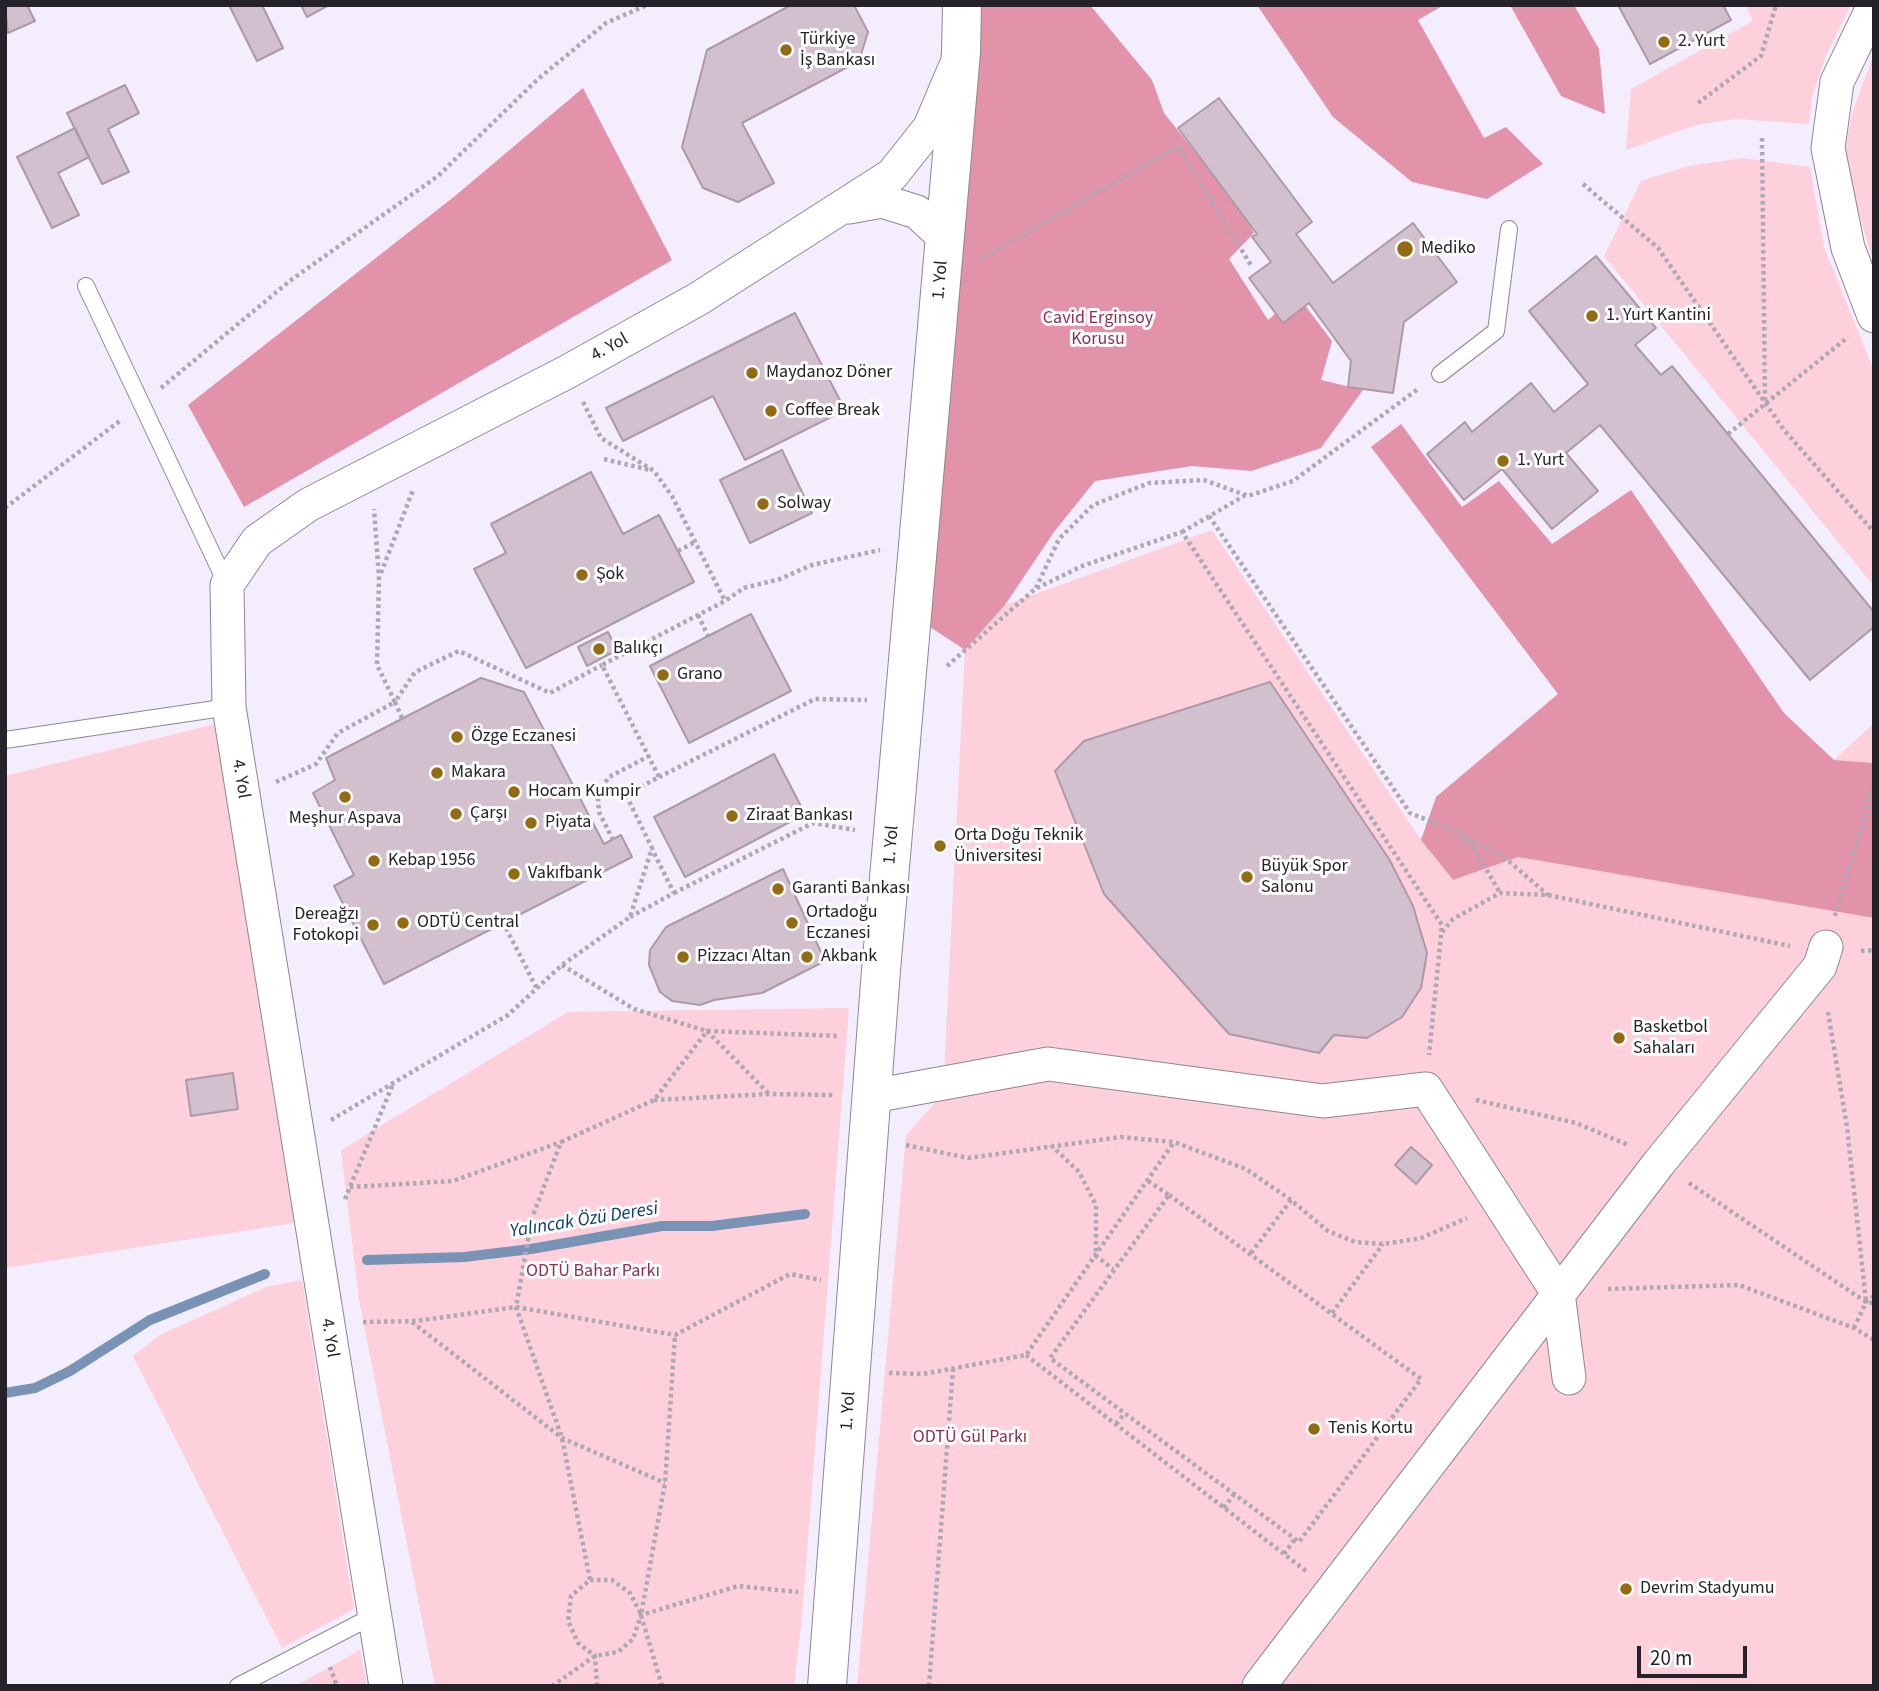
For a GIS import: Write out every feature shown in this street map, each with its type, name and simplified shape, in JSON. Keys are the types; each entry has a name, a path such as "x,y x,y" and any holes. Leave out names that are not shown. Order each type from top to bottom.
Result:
{"street":[{"name":"1. Yol","path":"827,1686 893,836 961,52 962,5"},
{"path":"1863,325 1828,148 1837,82 1874,5"},
{"name":"4. Yol","path":"386,1686 229,707 227,585 257,541 308,505 567,372 741,274 892,175 930,127 961,52"},
{"name":"4. Yol","path":"839,209 882,201 917,212 945,237"},
{"path":"1259,1686 1558,1293 1824,955"},
{"path":"873,1096 1048,1064 1323,1101 1426,1089 1558,1293 1569,1378"}],"lane":[{"path":"1440,374 1496,331 1509,229"},
{"path":"86,286 227,585"},
{"path":"5,740 229,707"},
{"path":"238,1686 373,1616"}],"path":[{"path":"5,508 142,404 291,280 438,176 537,79 606,23 647,5"},
{"path":"1698,103 1761,56 1776,5"},
{"path":"1762,138 1766,403"},
{"path":"941,282 1178,146 1252,267"},
{"path":"1583,184 1658,248 1784,430 1874,533"},
{"path":"1728,434 1863,325"},
{"path":"567,372 601,438 654,471 672,496 725,601"},
{"path":"674,893 626,795 815,699 906,702 1035,589 1082,566 1182,532 1245,495 1293,481 1440,374"},
{"path":"379,577 433,441"},
{"path":"604,460 654,471"},
{"path":"371,472 379,577 377,665 402,718"},
{"path":"1035,589 1059,539 1093,505 1149,483 1204,480 1245,495"},
{"path":"1209,516 1410,813 1455,831 1504,857 1548,895"},
{"path":"1182,532 1442,925 1426,1089"},
{"path":"678,551 695,542"},
{"path":"243,797 316,764 338,733 395,702 415,671 459,651 550,692 725,601 744,588 780,579 813,565 886,549"},
{"path":"698,615 708,636"},
{"path":"602,665 659,777"},
{"path":"612,840 599,812 598,798 602,787 609,777 649,756"},
{"path":"1866,1302 1847,1126 1824,955 1874,782"},
{"path":"298,1140 508,1015 562,965 630,917 674,893 813,823 893,836"},
{"path":"1455,831 1475,850 1500,893"},
{"path":"630,917 652,848"},
{"path":"1441,932 1453,919 1500,893 1548,895 1824,955"},
{"path":"503,922 537,989"},
{"path":"562,965 634,1009 707,1031 877,1038"},
{"path":"707,1031 769,1094"},
{"path":"654,1100 707,1031"},
{"path":"339,1212 393,1083"},
{"path":"350,1187 453,1181 561,1142 654,1100 769,1094 873,1096"},
{"path":"870,1138 968,1158 1121,1137 1174,1142 1246,1169 1291,1200 1328,1231 1355,1242 1384,1244 1421,1238 1499,1203"},
{"path":"561,1142 532,1218 516,1307 562,1438 590,1580"},
{"path":"852,1372 923,1374 1026,1355 1174,1142"},
{"path":"1051,1145 1079,1171 1096,1205 1096,1256"},
{"path":"1148,1181 1169,1195 1251,1253 1421,1379 1299,1542 1050,1358 1169,1195"},
{"path":"1251,1253 1291,1200"},
{"path":"1332,1313 1384,1244"},
{"path":"1096,1256 1114,1269"},
{"path":"327,1322 412,1322 516,1307 675,1335 790,1274 858,1287"},
{"path":"1558,1293 1636,1286 1739,1285 1854,1328 1874,1340"},
{"path":"1854,1328 1866,1302 1874,1296"},
{"path":"1866,1302 1874,1303"},
{"path":"412,1322 562,1438 665,1483"},
{"path":"552,1686 595,1656 618,1652 633,1639 641,1615 665,1483 675,1335"},
{"path":"1026,1355 1332,1590"},
{"path":"929,1686 953,1369"},
{"path":"1116,1424 1125,1413"},
{"path":"1224,1508 1234,1494"},
{"path":"1284,1554 1294,1539"},
{"path":"597,1686 595,1656 578,1643 568,1621 571,1596 590,1580 612,1580 630,1593 641,1615 662,1686"},
{"path":"641,1615 738,1586 835,1596"}],"green space":[{"name":"Cavid Erginsoy Korusu","path":"981,5 1090,5 1152,80 1164,113 1243,212 1254,233 1229,259 1268,320 1297,295 1332,341 1321,380 1363,390 1321,448 1251,471 1192,466 1095,481 1054,532 1005,605 965,650 927,625"},
{"path":"1257,5 1444,5 1418,20 1484,138 1506,127 1543,164 1487,199 1412,182 1333,117"},
{"path":"1510,5 1574,5 1599,49 1605,114 1561,96"},
{"path":"1745,5 1851,5 1826,56 1812,96 1809,124 1736,119 1696,125 1626,150 1631,89 1753,21"},
{"path":"1874,54 1874,264 1849,180 1845,152 1852,113"},
{"path":"583,88 672,260 244,507 188,405 455,196"},
{"path":"1743,158 1810,167 1824,247 1874,371 1874,586 1604,256 1641,181 1689,166"},
{"path":"1401,424 1462,507 1499,481 1552,544 1631,490 1784,713 1834,760 1874,763 1874,918 1518,857 1453,880 1421,840 1436,797 1558,694 1371,447"},
{"name":"ODTÜ Gül Parkı","path":"1212,530 1421,840 1453,880 1518,857 1874,918 1874,1686 857,1686 906,1135 943,1094 965,650 1005,605"},
{"path":"1874,723 1874,763 1834,760"},
{"path":"215,724 295,1223 5,1268 5,776"},
{"name":"ODTÜ Bahar Parkı","path":"849,1008 802,1617 794,1686 435,1686 359,1300 341,1150 568,1012"},
{"path":"302,1280 354,1609 282,1648 133,1356 160,1335 266,1287"},
{"path":"360,1650 367,1686 295,1686 330,1667"}],"building":[{"path":"5,5 27,5 35,21 8,33"},
{"path":"229,5 262,5 283,48 257,61"},
{"path":"301,5 329,5 307,17"},
{"path":"791,5 854,5 868,32 859,61 742,123 774,183 738,202 703,188 682,147 707,50"},
{"name":"2. Yurt","path":"1618,5 1723,5 1731,20 1650,64"},
{"path":"125,85 139,113 108,129 129,172 102,184 67,113"},
{"name":"Mediko","path":"1219,98 1312,222 1296,234 1333,283 1413,223 1457,282 1404,322 1393,393 1348,387 1351,361 1309,303 1283,323 1249,278 1271,262 1252,237 1257,234 1178,128"},
{"path":"75,128 89,157 58,173 79,215 52,228 17,157"},
{"name":"1. Yurt","path":"1596,256 1656,328 1635,345 1661,375 1672,366 1874,612 1874,627 1810,680 1600,425 1566,453 1598,491 1552,529 1502,469 1464,500 1427,454 1465,422 1472,432 1531,383 1554,412 1588,384 1529,311"},
{"path":"795,313 845,410 745,460 713,396 623,441 606,408"},
{"path":"782,450 812,513 750,543 720,480"},
{"path":"591,472 623,534 659,515 694,582 526,668 474,569 506,553 491,524"},
{"path":"751,614 791,691 689,743 650,666"},
{"path":"608,632 617,650 587,666 578,647"},
{"name":"Çarşı","path":"481,678 524,692 604,844 621,835 632,857 384,984 334,886 354,875 313,793 335,780 326,758"},
{"name":"Büyük Spor Salonu","path":"1270,682 1389,859 1413,906 1427,953 1421,988 1402,1017 1367,1038 1334,1035 1319,1053 1229,1034 1104,894 1055,771 1084,741"},
{"path":"774,754 805,814 685,877 654,817"},
{"path":"783,869 825,961 762,993 714,1000 700,1005 672,1001 660,992 649,965 650,950 666,927"},
{"path":"233,1073 238,1109 191,1116 186,1080"},
{"path":"1411,1147 1432,1165 1416,1184 1395,1165"}],"waterway":[{"name":"Yalıncak Özü Deresi","path":"367,1260 464,1257 531,1249 662,1226 712,1226 805,1214"},
{"name":"Yalıncak Özü Deresi","path":"5,1393 35,1388 70,1371 150,1320 265,1274"}],"place":[{"name":"2. Yurt","path":"1664,42"},
{"name":"Türkiye İş Bankası","path":"786,50"},
{"name":"Mediko","path":"1405,249"},
{"name":"1. Yurt Kantini","path":"1592,316"},
{"name":"Maydanoz Döner","path":"752,373"},
{"name":"Coffee Break","path":"771,411"},
{"name":"1. Yurt","path":"1503,461"},
{"name":"Solway","path":"763,504"},
{"name":"Şok","path":"582,575"},
{"name":"Balıkçı","path":"599,649"},
{"name":"Grano","path":"663,675"},
{"name":"Özge Eczanesi","path":"457,737"},
{"name":"Makara","path":"437,773"},
{"name":"Hocam Kumpir","path":"514,792"},
{"name":"Meşhur Aspava","path":"345,797"},
{"name":"Çarşı","path":"456,814"},
{"name":"Ziraat Bankası","path":"732,816"},
{"name":"Piyata","path":"531,823"},
{"name":"Orta Doğu Teknik Üniversitesi","path":"940,846"},
{"name":"Kebap 1956","path":"374,861"},
{"name":"Vakıfbank","path":"514,874"},
{"name":"Büyük Spor Salonu","path":"1247,877"},
{"name":"Garanti Bankası","path":"778,889"},
{"name":"ODTÜ Central","path":"403,923"},
{"name":"Ortadoğu Eczanesi","path":"792,923"},
{"name":"Dereağzı Fotokopi","path":"373,925"},
{"name":"Pizzacı Altan","path":"683,957"},
{"name":"Akbank","path":"807,957"},
{"name":"Basketbol Sahaları","path":"1619,1038"},
{"name":"Tenis Kortu","path":"1314,1429"},
{"name":"Devrim Stadyumu","path":"1626,1589"}]}
